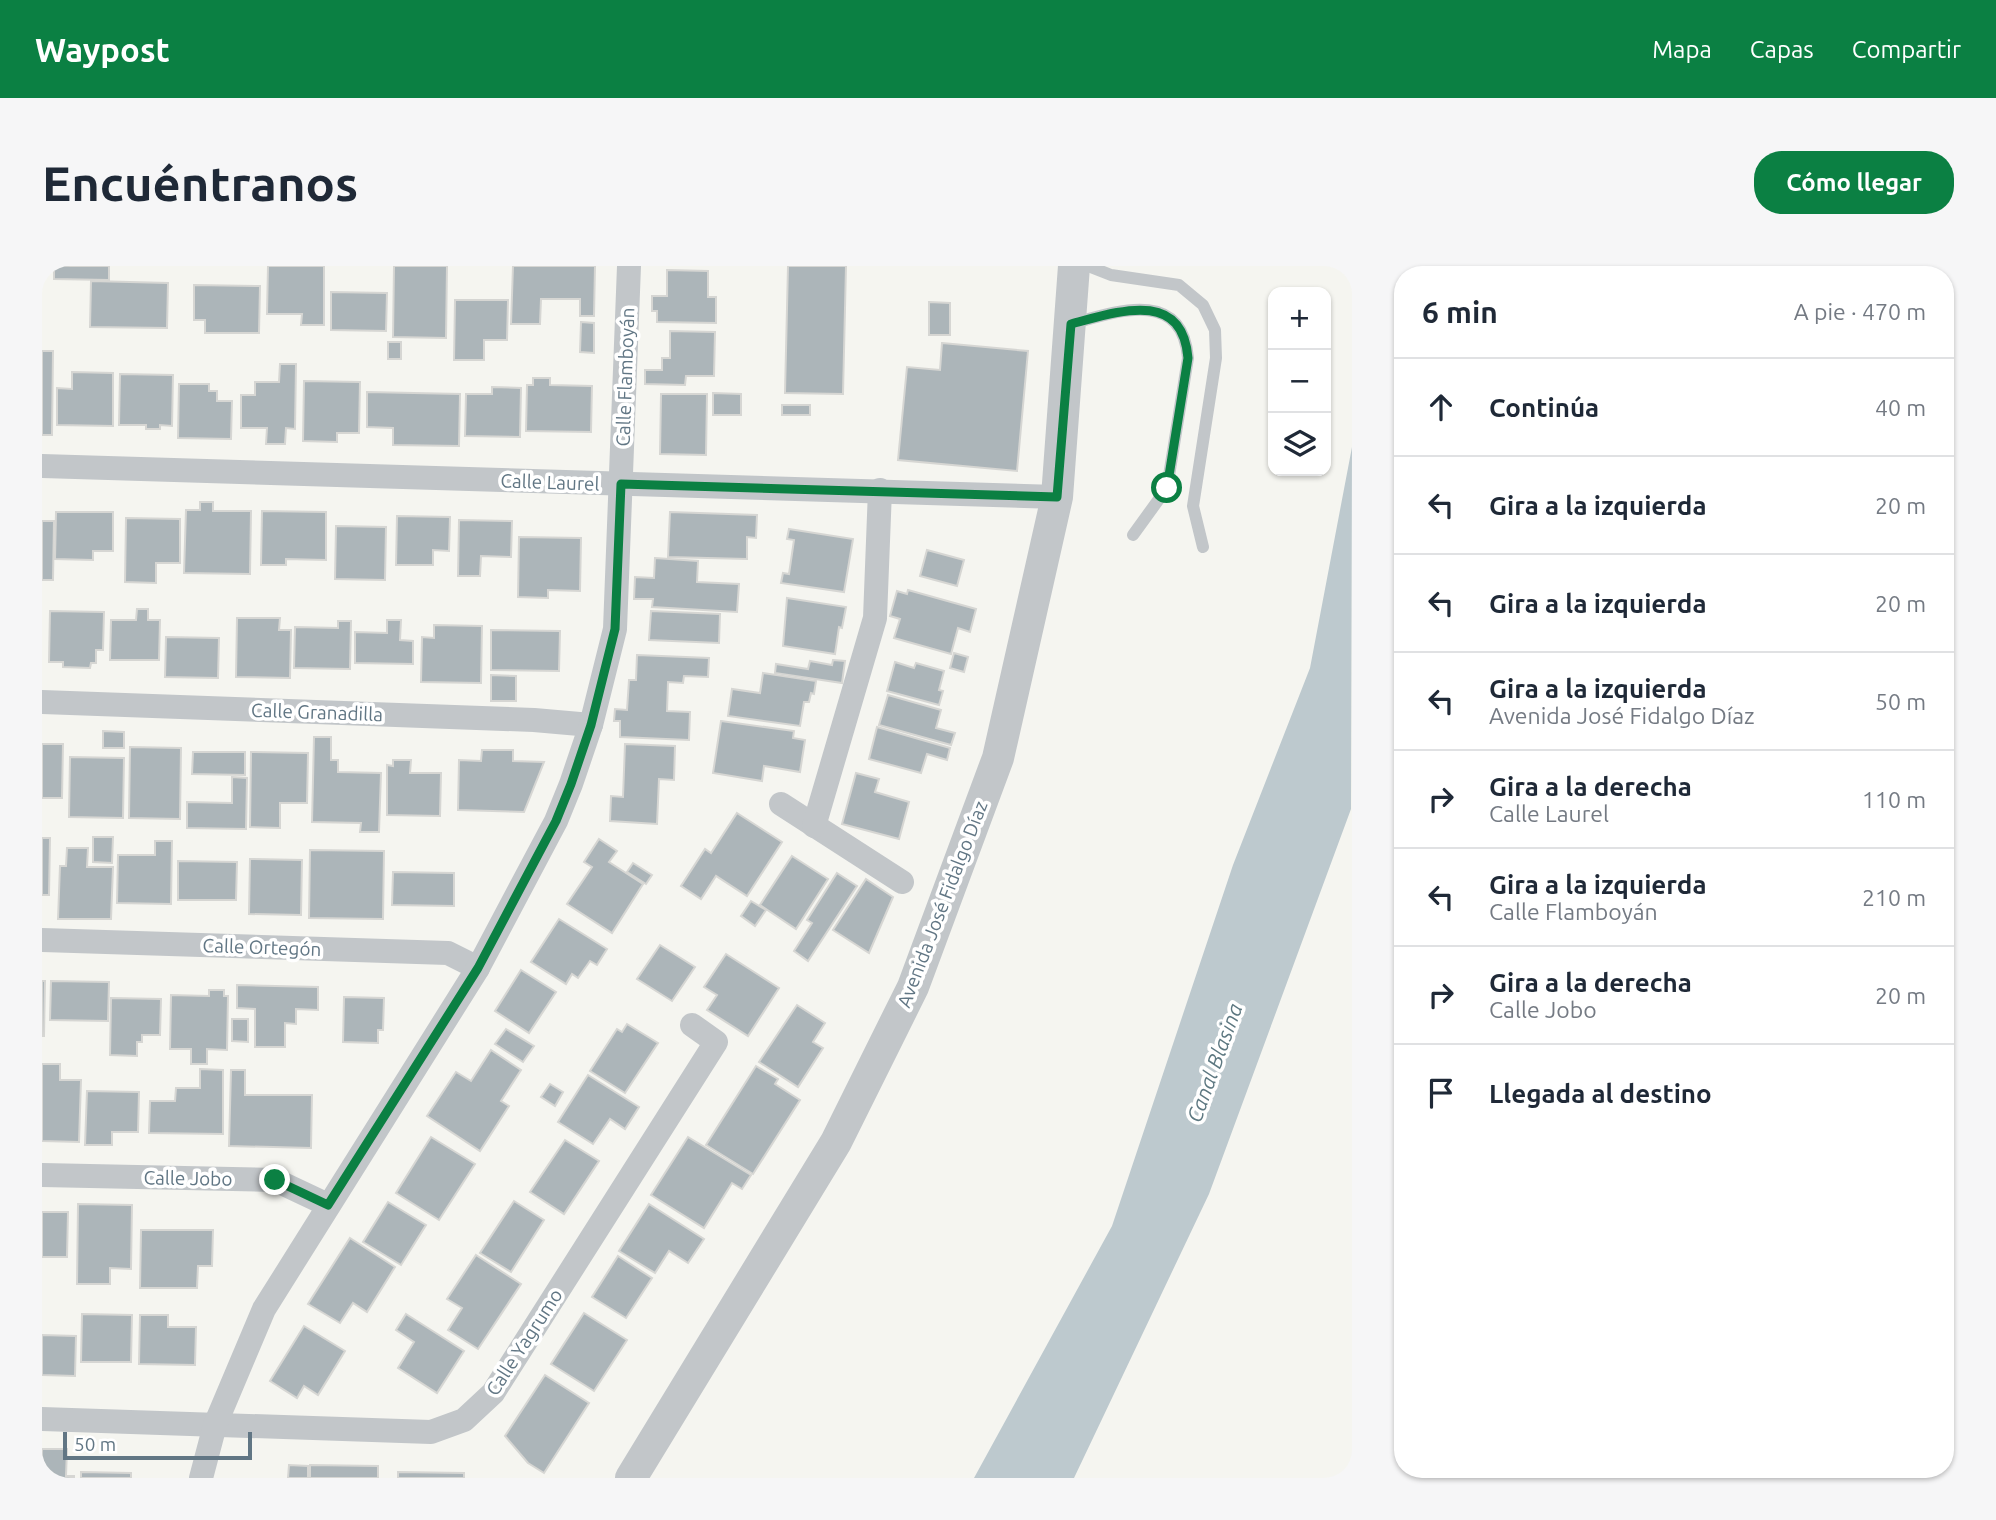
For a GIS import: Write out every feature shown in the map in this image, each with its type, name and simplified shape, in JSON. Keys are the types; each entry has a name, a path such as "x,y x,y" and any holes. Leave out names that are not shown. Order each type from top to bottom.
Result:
{"street":[{"name":"Calle Flamboyán","path":"201,1478 215,1425 264,1309 478,968 556,821 591,725 615,629 629,266"},
{"name":"Avenida José Fidalgo Díaz","path":"631,1478 836,1142 913,987 998,758 1057,497 1074,266"},
{"name":"Calle Laurel","path":"42,466 1057,497"},
{"path":"814,826 875,618 880,490"},
{"name":"Calle Granadilla","path":"42,702 534,720 591,725"},
{"path":"781,804 902,882"},
{"name":"Calle Ortegón","path":"42,940 448,953 478,968"},
{"name":"Calle Yagrumo","path":"42,1419 431,1432 464,1420 493,1394 716,1042 692,1025"},
{"name":"Calle Jobo","path":"42,1175 275,1180 328,1205"}],"lane":[{"path":"1088,266 1111,275 1180,285 1203,305 1215,330 1216,358 1193,506 1203,547"},
{"path":"1071,324 1140,309 1165,314 1178,325 1186,340 1188,358 1167,488 1133,535"}],"water":[{"name":"Canal Blasina","path":"1352,447 1351,809 1209,1194 1074,1478 974,1478 1112,1226 1233,865 1310,668"}],"building":[{"path":"54,266 109,266 109,280 54,279"},
{"path":"268,266 324,266 324,325 301,325 302,314 267,314"},
{"path":"394,266 447,266 446,338 393,337"},
{"path":"513,266 595,266 594,316 580,316 580,299 541,299 540,324 511,324"},
{"path":"788,266 846,266 843,394 785,393"},
{"path":"667,270 708,271 708,297 716,297 716,323 657,322 657,311 652,311 652,296 667,296"},
{"path":"91,281 168,283 167,328 90,327"},
{"path":"194,285 260,286 259,333 205,333 205,320 194,320"},
{"path":"331,292 387,293 386,331 331,330"},
{"path":"455,300 508,300 507,340 484,340 484,360 454,360"},
{"path":"929,302 950,303 950,335 929,335"},
{"path":"581,322 594,323 594,353 580,352"},
{"path":"670,331 715,332 714,376 686,376 685,385 645,384 645,370 662,370 662,358 670,358"},
{"path":"388,342 401,342 401,359 388,359"},
{"path":"942,343 1028,351 1017,471 898,460 907,367 940,370"},
{"path":"42,351 53,351 52,435 42,435"},
{"path":"280,364 296,364 295,429 286,428 285,444 266,444 267,428 241,428 241,395 255,395 255,382 279,382"},
{"path":"72,372 113,373 113,426 57,425 57,388 72,389"},
{"path":"120,374 173,375 172,426 160,425 160,429 146,429 146,425 119,425"},
{"path":"533,378 550,378 550,385 592,386 591,432 526,431 527,385 533,385"},
{"path":"304,381 360,382 359,433 337,433 337,442 303,441"},
{"path":"179,384 209,384 209,391 217,391 217,401 232,401 231,439 178,438"},
{"path":"492,387 521,388 520,437 465,436 466,394 492,394"},
{"path":"367,392 460,394 459,446 393,445 393,428 367,427"},
{"path":"713,393 741,394 741,415 713,415"},
{"path":"661,394 707,394 706,455 660,454"},
{"path":"782,405 810,405 810,415 782,415"},
{"path":"200,502 213,502 213,511 251,511 250,574 184,573 186,510 200,510"},
{"path":"262,511 326,512 326,560 286,559 286,565 261,565"},
{"path":"56,512 113,512 113,551 93,551 93,560 55,559"},
{"path":"670,512 757,515 756,538 747,537 747,559 668,557"},
{"path":"397,516 450,517 449,551 433,550 433,565 396,565"},
{"path":"126,518 180,519 180,563 156,563 156,583 125,582"},
{"path":"459,520 512,521 511,557 481,556 480,576 458,576"},
{"path":"42,521 54,521 53,580 42,580"},
{"path":"336,526 386,527 385,580 335,579"},
{"path":"789,529 853,539 844,592 781,583 783,573 789,574 794,540 787,539"},
{"path":"519,537 581,538 580,591 548,590 548,598 518,597"},
{"path":"927,550 964,560 957,586 920,576"},
{"path":"655,558 698,561 697,582 739,584 737,612 652,607 653,599 634,599 635,577 654,578"},
{"path":"908,590 976,609 970,632 958,628 951,654 894,638 900,619 890,616 897,591 907,594"},
{"path":"787,598 846,607 842,628 839,627 835,654 783,646"},
{"path":"137,609 148,609 148,620 160,620 159,660 110,660 111,620 136,620"},
{"path":"50,611 104,612 103,650 96,650 96,663 91,663 90,668 63,667 63,662 49,662"},
{"path":"651,611 720,614 719,643 649,640"},
{"path":"237,618 280,618 279,630 291,630 290,678 236,677"},
{"path":"387,620 401,620 400,640 413,641 413,664 355,663 355,632 387,633"},
{"path":"338,621 351,621 350,669 294,668 295,627 338,628"},
{"path":"434,625 482,626 481,683 421,682 422,637 434,638"},
{"path":"491,630 560,631 559,671 491,670"},
{"path":"166,637 219,638 218,678 165,677"},
{"path":"954,653 968,657 964,672 950,668"},
{"path":"637,655 709,658 708,677 684,676 683,683 668,682 667,711 690,712 689,740 620,737 620,721 614,721 615,709 627,710 629,680 636,680"},
{"path":"833,660 845,661 842,683 775,673 776,664 808,669 810,661 832,665"},
{"path":"895,662 914,668 916,663 944,671 939,690 943,691 939,705 887,691"},
{"path":"763,673 816,681 814,694 811,693 809,702 804,702 800,726 728,716 732,689 760,693"},
{"path":"491,675 516,676 516,701 491,701"},
{"path":"888,695 941,710 936,728 955,733 951,745 879,725"},
{"path":"721,721 794,731 793,738 805,740 800,772 764,766 762,781 713,773"},
{"path":"877,727 950,748 947,760 927,754 921,773 869,759"},
{"path":"103,731 124,732 124,748 103,748"},
{"path":"314,737 331,737 331,760 338,760 338,772 381,773 379,832 360,832 361,823 312,822"},
{"path":"42,744 63,744 62,798 42,798"},
{"path":"625,744 675,746 674,780 659,779 657,824 610,821 611,796 623,797"},
{"path":"130,747 181,748 180,819 129,818"},
{"path":"482,750 513,750 513,761 544,762 524,812 458,810 459,760 481,761"},
{"path":"193,752 245,752 245,775 192,774"},
{"path":"251,752 308,753 307,803 280,803 280,828 250,827"},
{"path":"70,757 124,758 123,818 69,817"},
{"path":"393,760 411,760 410,773 441,773 440,816 387,815 387,765 393,766"},
{"path":"856,773 879,779 875,792 909,802 899,839 842,824"},
{"path":"232,777 247,778 246,829 187,828 187,802 232,803"},
{"path":"737,813 782,842 747,896 716,876 701,899 681,886 705,849 711,853"},
{"path":"93,837 113,837 112,863 93,862"},
{"path":"42,838 50,838 49,895 42,895"},
{"path":"599,839 617,851 609,862 643,884 612,933 567,904 592,867 584,862"},
{"path":"155,841 172,841 171,904 117,903 118,855 155,855"},
{"path":"67,848 88,848 87,867 113,867 111,919 58,919 60,866 66,866"},
{"path":"310,850 384,851 383,919 309,918"},
{"path":"792,856 828,879 796,929 760,905"},
{"path":"250,859 302,860 301,915 249,914"},
{"path":"178,861 237,862 236,900 178,900"},
{"path":"633,863 652,875 646,884 627,872"},
{"path":"393,872 454,873 454,906 392,905"},
{"path":"837,873 857,886 808,961 794,951 812,923 807,920"},
{"path":"866,879 893,897 869,953 833,930"},
{"path":"751,901 766,910 755,926 741,916"},
{"path":"559,919 607,949 597,965 590,961 578,978 572,974 566,984 531,962"},
{"path":"660,945 695,967 672,1001 637,979"},
{"path":"726,954 779,988 748,1036 707,1010 717,995 704,987"},
{"path":"521,970 556,992 529,1033 495,1011"},
{"path":"42,981 45,981 44,1036 42,1036"},
{"path":"51,981 109,982 108,1021 50,1020"},
{"path":"237,985 318,987 318,1010 296,1009 296,1024 285,1023 285,1047 255,1047 255,1009 237,1008"},
{"path":"209,990 224,990 224,996 228,996 227,1050 207,1049 207,1064 191,1064 191,1049 170,1049 171,995 209,996"},
{"path":"344,997 384,998 383,1030 378,1030 378,1043 343,1042"},
{"path":"111,998 161,999 160,1035 142,1035 142,1042 137,1042 137,1056 110,1055"},
{"path":"797,1005 825,1023 813,1042 823,1048 798,1087 759,1062"},
{"path":"232,1019 248,1019 248,1042 232,1041"},
{"path":"627,1024 658,1043 625,1093 590,1071 617,1029 622,1032"},
{"path":"506,1029 534,1046 523,1062 495,1044"},
{"path":"491,1050 521,1070 501,1101 509,1106 480,1151 427,1116 456,1072 471,1081"},
{"path":"42,1064 60,1064 60,1080 81,1080 79,1142 42,1141"},
{"path":"756,1066 778,1079 775,1084 800,1100 753,1174 706,1145"},
{"path":"200,1069 223,1070 223,1134 149,1133 150,1101 175,1101 176,1088 200,1088"},
{"path":"231,1070 245,1070 245,1095 312,1095 311,1148 229,1146"},
{"path":"588,1075 639,1107 625,1129 610,1119 593,1144 558,1122"},
{"path":"550,1084 563,1092 555,1106 541,1097"},
{"path":"87,1091 139,1092 138,1132 112,1132 112,1145 85,1145"},
{"path":"431,1137 475,1164 439,1220 396,1193"},
{"path":"688,1137 751,1175 742,1189 732,1183 704,1228 651,1195"},
{"path":"565,1140 599,1161 564,1214 530,1192"},
{"path":"514,1201 544,1220 511,1272 480,1253"},
{"path":"388,1202 426,1225 401,1265 363,1242"},
{"path":"78,1204 132,1205 131,1269 110,1268 110,1284 77,1284"},
{"path":"649,1204 704,1239 688,1263 669,1251 655,1273 619,1251"},
{"path":"42,1212 68,1212 67,1257 42,1257"},
{"path":"141,1230 213,1230 212,1266 198,1266 197,1288 140,1288"},
{"path":"350,1238 395,1267 367,1312 353,1303 340,1323 308,1304"},
{"path":"476,1255 521,1284 478,1349 448,1330 462,1308 447,1299"},
{"path":"618,1256 652,1278 626,1318 592,1297"},
{"path":"584,1313 627,1340 594,1391 551,1364"},
{"path":"82,1314 132,1315 131,1362 81,1362"},
{"path":"406,1314 464,1351 437,1393 398,1368 414,1342 396,1330"},
{"path":"140,1315 168,1315 168,1327 196,1327 195,1365 139,1364"},
{"path":"304,1326 345,1351 318,1395 304,1386 297,1398 270,1381"},
{"path":"42,1335 76,1336 75,1376 42,1375"},
{"path":"545,1375 589,1403 544,1473 528,1463 505,1436"},
{"path":"42,1449 67,1449 66,1476 74,1478 42,1478"},
{"path":"289,1465 308,1466 308,1478 288,1478"},
{"path":"310,1465 378,1466 378,1478 310,1478"},
{"path":"81,1472 131,1473 131,1478 81,1478"},
{"path":"398,1472 464,1473 464,1478 398,1478"}],"route":[{"path":"275,1180 328,1205 478,968 556,821 591,725 615,629 621,484 1057,497 1071,324 1140,309 1165,314 1178,325 1186,340 1188,358 1167,488"}]}
